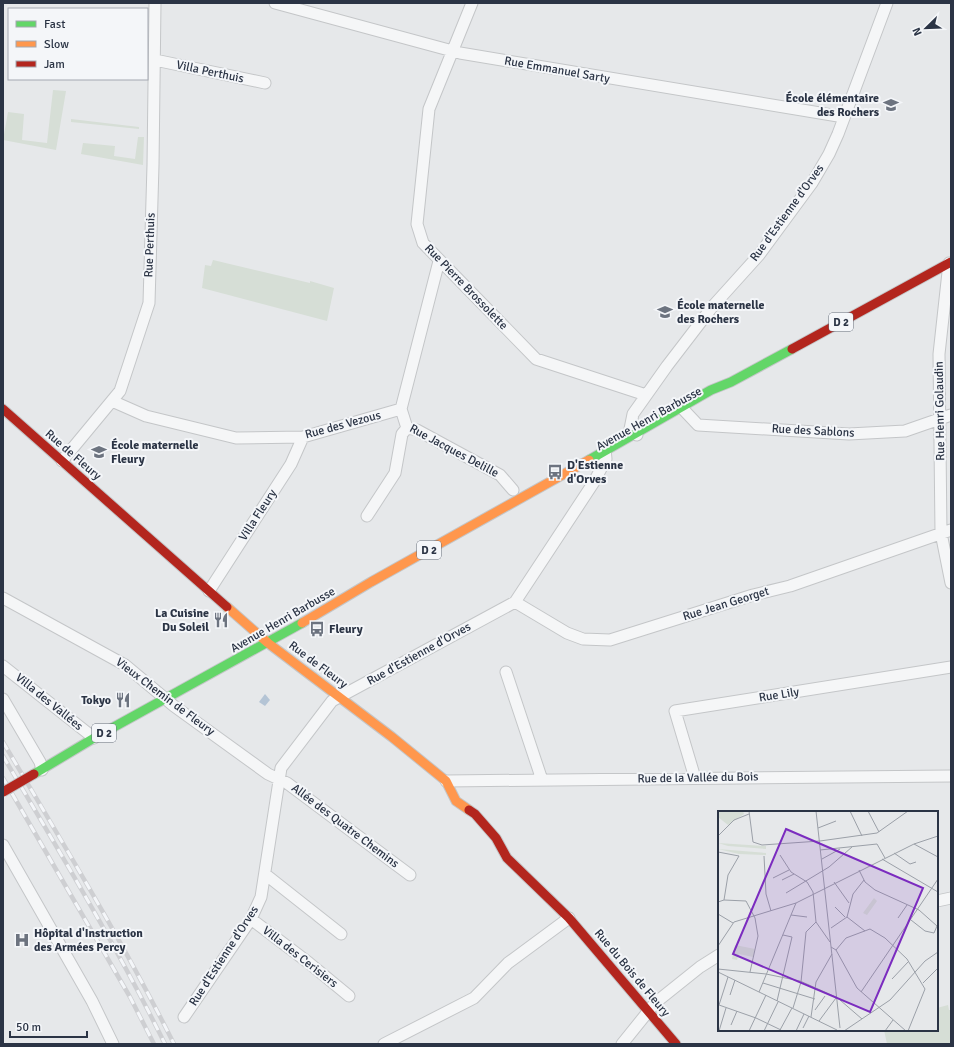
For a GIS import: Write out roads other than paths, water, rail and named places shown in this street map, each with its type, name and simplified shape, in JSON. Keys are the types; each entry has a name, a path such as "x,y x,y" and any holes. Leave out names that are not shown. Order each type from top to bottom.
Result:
{"main road":[{"name":"Avenue Henri Barbusse","path":"3,792 94,738 168,699 268,643 371,582 684,410 711,390 731,382 950,262"},
{"name":"Rue de Fleury","path":"3,409 268,643 341,697 446,781 456,801 475,814 496,838 506,858 569,918"},
{"name":"Rue du Bois de Fleury","path":"569,918 676,1044"}],"street":[{"name":"Rue Perthuis","path":"62,461 120,391 148,303 155,60 155,3"},
{"name":"Rue Emmanuel Sarty","path":"275,3 452,51 844,117"},
{"name":"Rue Pierre Brossolette","path":"472,3 452,51 428,116 417,224 423,243 536,359 646,395"},
{"name":"Rue d'Estienne d'Orves","path":"637,435 630,429 633,414 651,390 666,366 713,306 759,254 812,183 829,154 887,3"},
{"name":"Villa Perthuis","path":"155,60 265,83"},
{"path":"401,409 439,261"},
{"name":"Rue Henri Golaudin","path":"950,262 939,354 940,419 946,532 951,583"},
{"name":"Rue des Vezous","path":"112,402 146,416 236,438 303,437 401,409"},
{"name":"Rue Jacques Delille","path":"401,409 407,428 417,430 500,475 513,490"},
{"name":"Rue des Sablons","path":"684,410 698,425 849,434 905,430 951,415"},
{"path":"366,516 395,473 402,434 407,428"},
{"name":"Villa Fleury","path":"209,591 291,464 303,437"},
{"name":"Rue d'Estienne d'Orves","path":"184,1017 252,918 262,897 281,768 332,701 515,602 594,482 605,454"},
{"name":"Rue Jean Georget","path":"515,602 566,633 584,639 610,640 753,595 790,586 946,532"},
{"name":"Vieux Chemin de Fleury","path":"3,598 124,665 168,699 174,706 268,774 280,780"},
{"name":"Villa des Vallées","path":"3,666 94,738"},
{"name":"Rue Lily","path":"695,778 675,711 951,668"},
{"path":"506,672 542,780"},
{"path":"3,699 40,762 38,772"},
{"name":"Rue de la Vallée du Bois","path":"446,781 951,776"},
{"name":"Allée des Quatre Chemins","path":"280,780 287,783 345,824 410,875"},
{"path":"3,845 92,1001 113,1044"},
{"path":"265,874 341,934"},
{"path":"938,901 951,898"},
{"name":"Villa des Cerisiers","path":"252,918 349,996"},
{"path":"384,1044 474,998 508,964 569,918"},
{"path":"622,1044 648,1010 700,967 718,956"}],"water":[{"path":"265,694 270,700 265,706 259,702"}],"railway":[{"path":"3,742 113,929 174,1044"},
{"path":"3,756 107,934 165,1044"},
{"path":"3,778 130,997 154,1044"}],"place":[{"name":"École élémentaire des Rochers","path":"891,105"},
{"name":"École maternelle des Rochers","path":"665,312"},
{"name":"École maternelle Fleury","path":"99,452"},
{"name":"D'Estienne d'Orves","path":"555,472"},
{"name":"La Cuisine Du Soleil","path":"221,620"},
{"name":"Fleury","path":"317,629"},
{"name":"Tokyo","path":"123,700"},
{"name":"Hôpital d'Instruction des Armées Percy","path":"22,940"}]}
